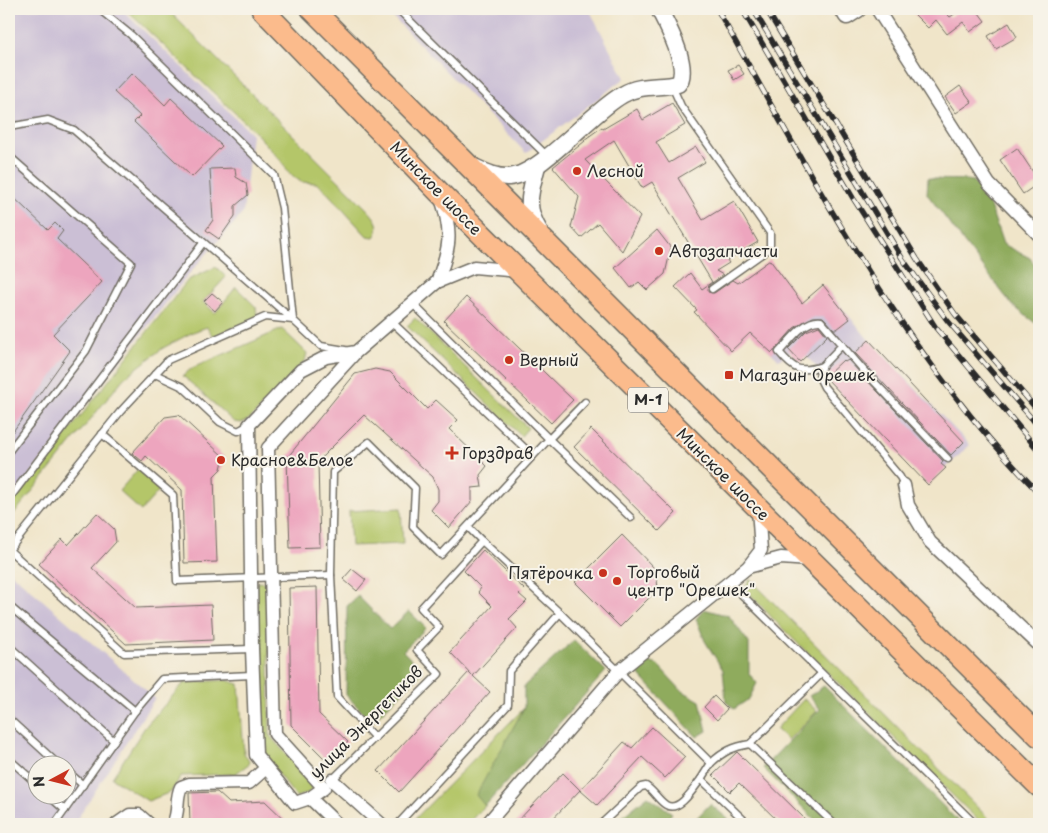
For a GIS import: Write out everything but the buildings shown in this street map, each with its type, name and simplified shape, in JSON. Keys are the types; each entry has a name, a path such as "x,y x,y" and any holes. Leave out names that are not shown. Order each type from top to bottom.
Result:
{"highway":[{"name":"Минское шоссе","path":"262,9 519,272 1039,786"},
{"name":"М-1","path":"312,9 1039,736"}],"street":[{"path":"464,162 487,173 506,177 516,175 542,161 620,95 642,86 672,85 681,80 680,58 659,9"},
{"path":"878,9 989,184 1039,235"},
{"path":"542,161 529,206 535,224 548,244"},
{"path":"436,282 448,254 450,238 448,220 440,192"},
{"path":"381,824 369,813 328,784 275,734 273,577 268,448 356,352 436,282 474,267 519,272"},
{"path":"250,425 301,370 326,357 356,352"},
{"name":"улица Энергетиков","path":"250,425 252,675 256,755 295,803 310,798 328,784"},
{"path":"904,485 908,505 930,542 1039,644"},
{"path":"488,824 618,672 748,567 761,550 758,509"},
{"path":"748,567 781,558 809,560"},
{"path":"173,824 177,813 177,796 181,787 189,784 249,783 266,768"},
{"path":"310,798 337,824"},
{"path":"118,824 130,815 140,815 149,824"}],"lane":[{"path":"99,9 131,35 274,175 282,208 293,320"},
{"path":"398,9 542,161"},
{"path":"672,85 681,106 770,233 770,248 712,289"},
{"path":"9,128 48,120 74,130 321,346 356,352"},
{"path":"9,156 131,263 86,351 9,451"},
{"path":"9,499 203,243"},
{"path":"412,303 631,518"},
{"path":"252,649 124,653 9,550 102,434 168,360 265,317 293,320"},
{"path":"822,366 806,371 791,367 779,352 807,323 815,320 821,321 948,459"},
{"path":"391,321 533,456"},
{"path":"842,345 822,366 819,377 824,388 900,477 904,485"},
{"path":"155,374 183,387 220,422 238,431 250,425"},
{"path":"375,738 337,697 331,575 333,472 369,442 415,488 413,527 441,555 585,402"},
{"path":"102,434 173,495 177,581 331,575"},
{"path":"468,527 560,613 711,763"},
{"name":"улица Энергетиков","path":"328,784 438,674 417,650 439,626 421,608 482,541"},
{"path":"729,582 975,824"},
{"path":"9,606 136,711"},
{"path":"398,824 508,705 509,671 560,613"},
{"path":"9,646 114,741"},
{"path":"602,824 640,787 646,786 666,805 672,807 678,805 701,779 711,763 724,751 736,746 750,744 821,674"},
{"path":"55,824 136,711 162,679 252,675"},
{"path":"9,719 49,756"},
{"path":"750,744 834,824"},
{"path":"9,759 28,776"},
{"path":"701,779 748,824"},
{"path":"78,781 83,785"},
{"path":"60,806 65,810"}],"shaded area":[{"path":"9,9 121,9 252,134 243,213 190,273 9,501"},
{"path":"385,9 589,9 625,78 526,153"},
{"path":"823,285 869,340 970,445 928,485 806,356 800,362 790,352 779,360 762,344 799,305"},
{"path":"9,571 155,698 74,824 9,824"}],"green space":[{"path":"125,9 167,9 368,211 376,221 378,229 374,237 367,236 322,187 316,183 301,182 289,173 282,162 255,132"},
{"path":"928,178 973,181 989,203 1003,244 1030,258 1039,270 1039,326 1012,305 927,194"},
{"path":"216,267 226,277 203,302 215,313 236,287 256,307 257,316 252,320 213,336 207,327 193,332 163,348 124,378 9,520 9,507 188,280"},
{"path":"415,318 528,428 521,436 407,326"},
{"path":"282,329 307,353 305,361 251,418 242,423 234,422 183,376 192,368"},
{"path":"140,467 162,487 141,511 119,491"},
{"path":"401,508 403,544 351,546 349,511"},
{"path":"750,579 994,824 982,824 777,623 745,589"},
{"path":"257,582 268,583 270,736 315,786 308,793 296,797 261,752"},
{"path":"358,596 390,629 409,611 426,628 403,651 423,672 372,722 346,695 347,606"},
{"path":"704,609 729,616 749,643 749,674 757,683 749,699 734,709 726,702 723,670 705,641 696,619"},
{"path":"574,640 606,671 485,806 476,795 524,708 524,686"},
{"path":"640,659 658,665 681,690 700,701 707,731 697,737 632,667"},
{"path":"226,680 239,684 244,753 250,763 235,774 181,776 171,792 148,801 112,778 145,727 184,683"},
{"path":"824,686 961,824 819,824 763,768 820,709 809,696"},
{"path":"804,699 817,711 788,740 776,729"},
{"path":"524,708 477,795 485,806 467,824 410,824"},
{"path":"648,796 672,813 663,824 613,824"},
{"path":"710,804 734,824 691,824"}],"railway":[{"path":"717,9 825,199 902,323 944,382 990,439 1039,493"},
{"path":"742,9 853,198 936,328 1039,451"},
{"path":"753,9 902,258 947,320 1039,427"},
{"path":"766,9 917,259 955,314 1039,412"}],"place":[{"name":"Лесной","path":"577,171"},
{"name":"Автозапчасти","path":"659,251"},
{"name":"Верный","path":"509,360"},
{"name":"Магазин Орешек","path":"729,375"},
{"name":"Горздрав","path":"452,453"},
{"name":"Красное&Белое","path":"221,460"},
{"name":"Пятёрочка","path":"603,573"},
{"name":"Торговый центр \"Орешек\"","path":"617,581"}]}
